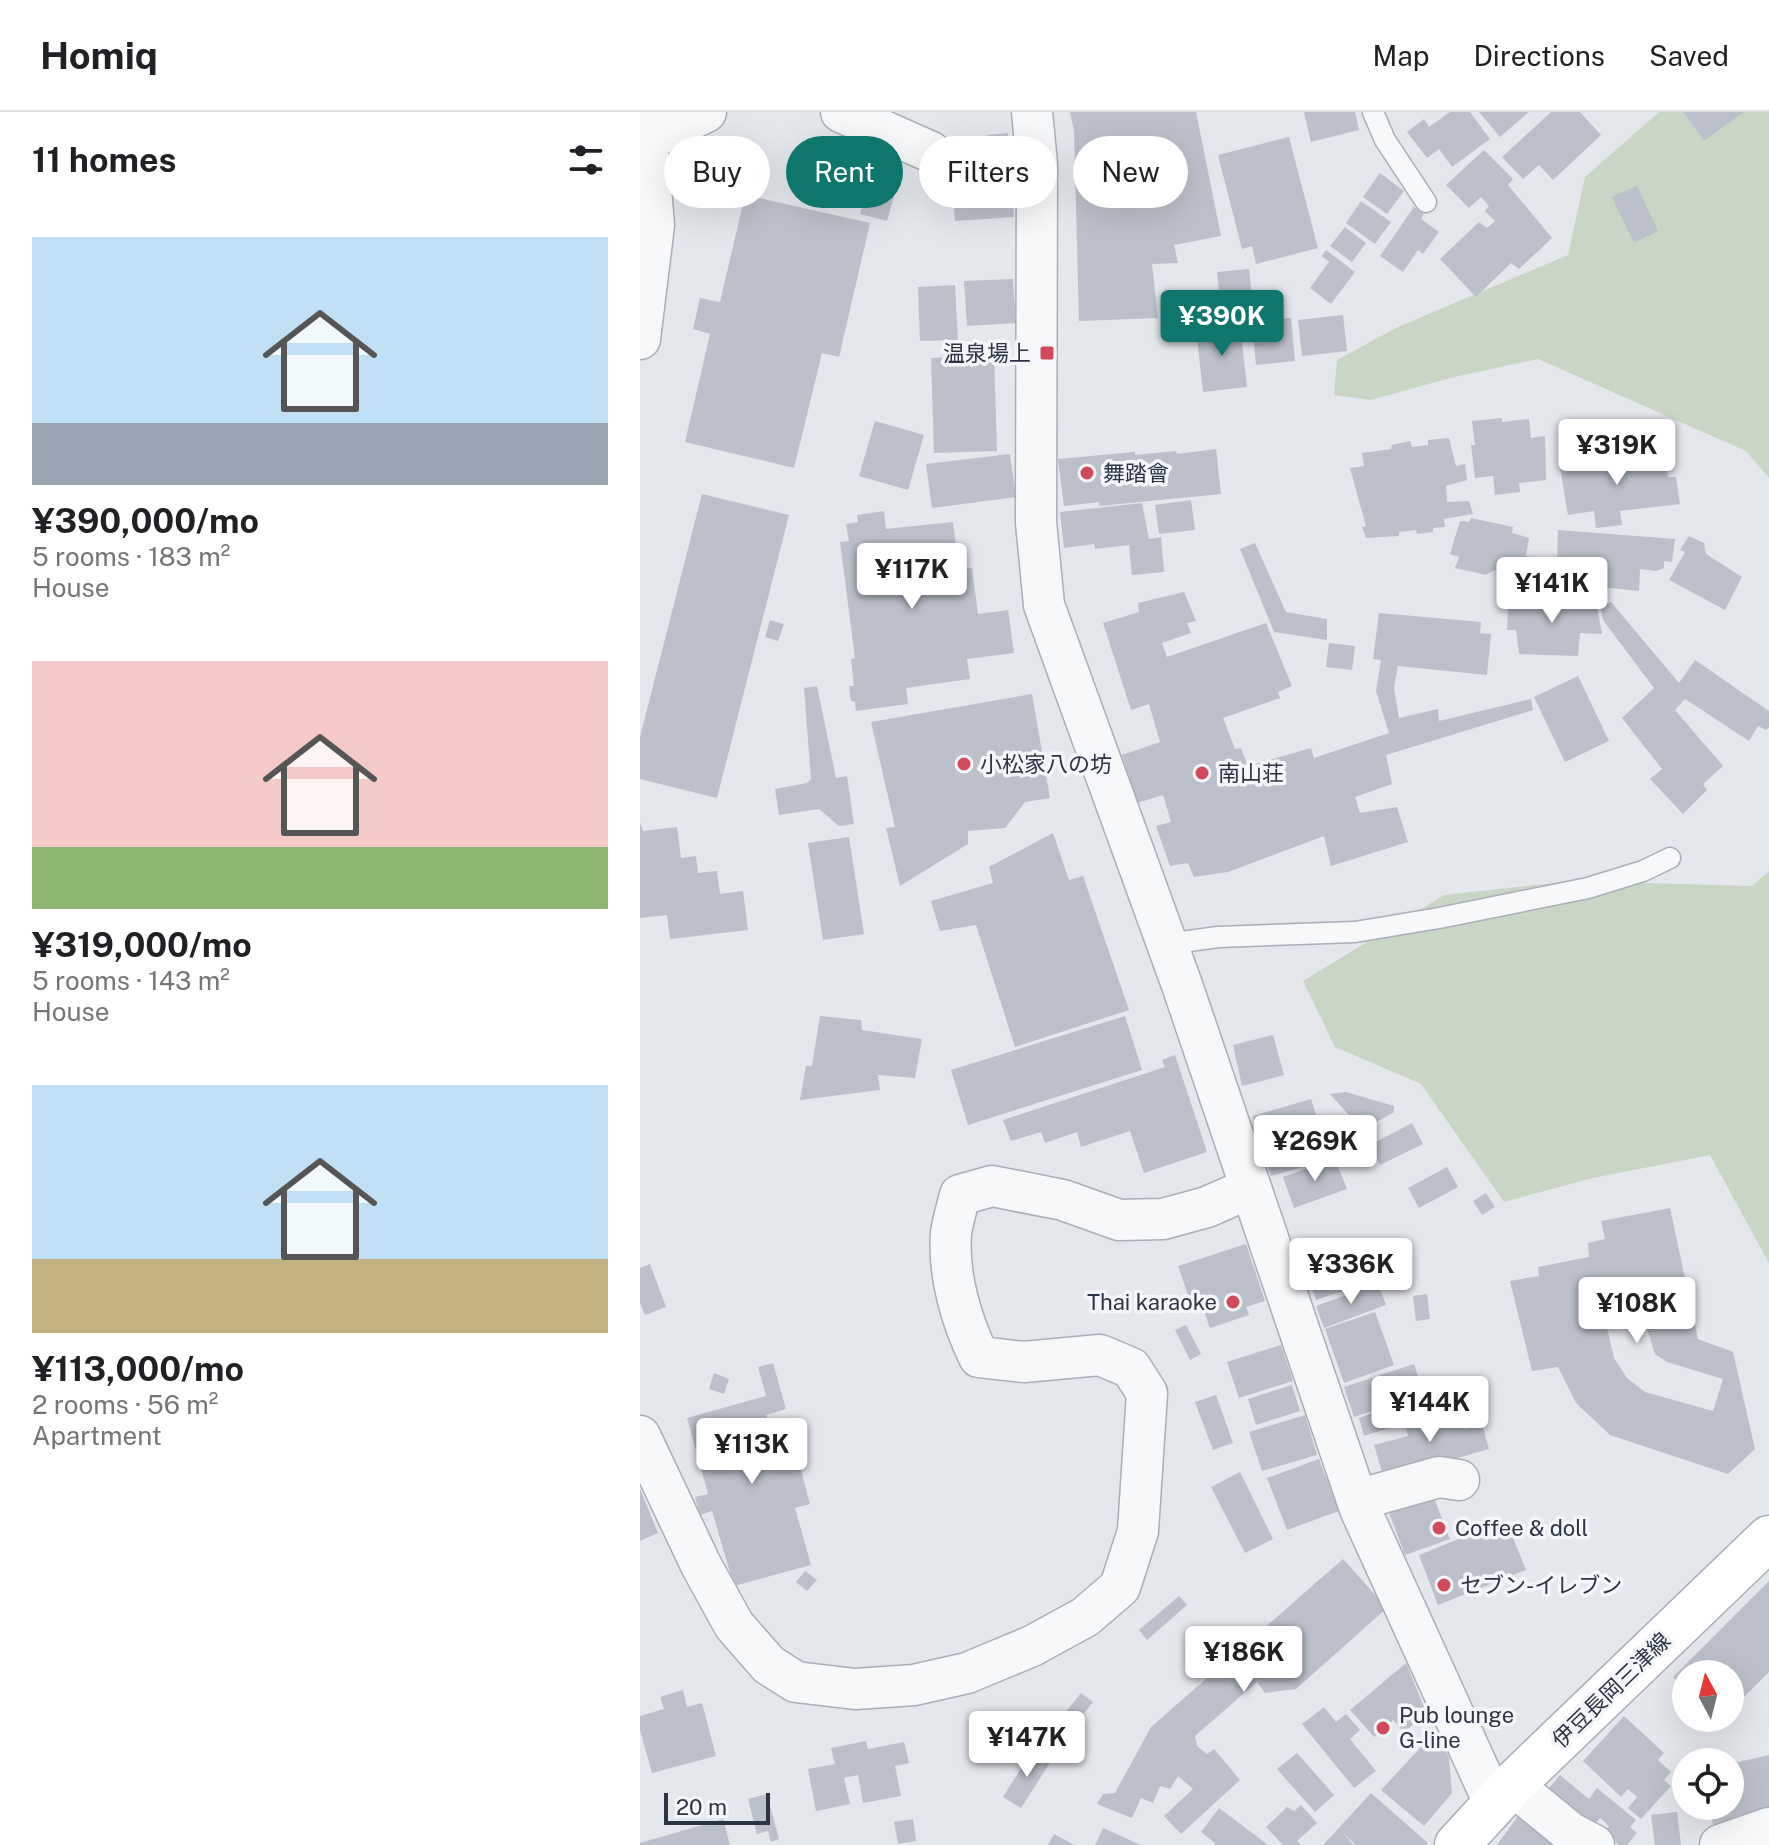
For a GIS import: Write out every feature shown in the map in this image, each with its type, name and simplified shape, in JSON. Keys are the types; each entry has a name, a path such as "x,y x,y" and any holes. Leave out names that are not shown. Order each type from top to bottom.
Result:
{"main road":[{"name":"伊豆長岡三津線","path":"1457,1845 1503,1794 1769,1538"}],"street":[{"path":"640,339 653,246 647,201 646,126 706,112"},
{"path":"841,112 919,147"},
{"path":"1032,112 1037,164 1036,522 1044,605 1167,944 1357,1500 1503,1794 1594,1845"},
{"path":"640,1436 701,1565 734,1625 769,1665 796,1682 855,1689 914,1685 967,1673 1032,1646 1085,1617 1120,1587 1138,1531 1147,1393 1131,1368 1100,1355 1024,1362 979,1357 964,1326 954,1277 951,1233 960,1195 992,1186 1063,1200 1119,1220 1163,1219 1207,1207 1250,1188"},
{"path":"1357,1500 1439,1477 1459,1480"},
{"path":"1720,1845 1769,1828"}],"lane":[{"path":"1373,112 1385,140 1426,202"},
{"path":"1167,944 1218,937 1355,932 1439,918 1588,888 1643,871 1670,858"}],"green space":[{"path":"1659,112 1769,112 1769,478 1746,451 1538,359 1450,378 1371,400 1334,395 1337,360 1398,327 1568,255 1585,177"},
{"path":"1769,871 1769,1263 1710,1155 1593,1178 1504,1202 1421,1084 1335,1047 1303,981 1444,895 1571,881 1752,886"}],"building":[{"path":"1070,112 1196,112 1221,236 1174,245 1178,263 1152,264 1158,318 1079,321 1076,208 1188,208 1188,136 1074,136"},
{"path":"1304,112 1355,112 1359,130 1311,142"},
{"path":"1450,112 1470,112 1490,139 1452,167 1439,149 1427,158 1407,132 1424,119 1429,127"},
{"path":"1479,112 1529,112 1500,137"},
{"path":"1551,112 1580,112 1601,135 1553,180 1539,165 1523,179 1502,157"},
{"path":"1683,112 1744,112 1704,141"},
{"path":"1008,133 1008,136 987,136"},
{"path":"1289,137 1318,248 1256,264 1252,246 1242,249 1218,155"},
{"path":"1484,150 1513,179 1508,185 1552,238 1519,269 1511,263 1476,297 1440,259 1479,222 1487,228 1495,221 1485,211 1489,206 1481,197 1469,208 1446,185"},
{"path":"1380,173 1404,191 1387,214 1363,197"},
{"path":"1637,186 1658,231 1634,243 1612,197"},
{"path":"770,201 786,204 786,208 803,208 870,223 839,357 822,353 794,468 685,442 710,334 693,329 700,298 720,302 742,208 770,208"},
{"path":"1361,201 1391,222 1375,244 1346,223"},
{"path":"1414,207 1424,214 1421,219 1439,232 1423,254 1418,250 1403,272 1380,256"},
{"path":"862,208 891,208 887,221 860,214"},
{"path":"954,208 1013,208 1014,217 955,221"},
{"path":"1345,227 1366,243 1352,262 1330,246"},
{"path":"1326,250 1355,272 1331,304 1310,288 1329,262 1322,256"},
{"path":"1249,269 1252,298 1220,301 1217,272"},
{"path":"1013,279 1016,323 967,326 964,281"},
{"path":"955,285 958,340 920,341 918,287"},
{"path":"1343,315 1347,351 1302,356 1298,320"},
{"path":"1291,318 1295,361 1256,365 1252,322"},
{"path":"1240,324 1247,387 1203,392 1196,329"},
{"path":"994,355 997,451 934,453 931,358"},
{"path":"1502,418 1502,422 1529,419 1531,438 1545,436 1546,480 1519,483 1520,492 1495,495 1493,476 1475,478 1472,421"},
{"path":"875,421 924,435 908,490 859,476"},
{"path":"1449,438 1456,466 1465,464 1467,480 1446,486 1447,502 1469,501 1473,514 1444,519 1445,527 1433,528 1433,532 1417,534 1416,530 1399,532 1399,536 1366,538 1362,527 1366,526 1350,468 1364,466 1362,453 1391,449 1392,445 1410,441 1412,447 1428,445 1428,440"},
{"path":"1216,449 1221,494 1099,506 1099,502 1064,506 1058,459 1135,452 1135,455 1176,451 1177,454"},
{"path":"1616,449 1618,462 1665,457 1668,477 1676,477 1680,504 1620,511 1622,525 1596,528 1594,511 1568,515 1560,467 1589,464 1588,452"},
{"path":"1010,454 1016,497 932,508 926,464"},
{"path":"702,494 789,515 717,798 640,779 640,737"},
{"path":"1191,500 1195,530 1159,534 1155,505"},
{"path":"1142,503 1149,539 1161,537 1164,572 1132,575 1129,545 1095,549 1094,544 1064,548 1060,512"},
{"path":"884,511 886,529 953,522 959,569 972,568 978,614 1008,610 1014,653 967,659 970,679 906,688 908,704 856,711 849,686 854,686 851,659 855,658 840,542 849,541 846,524 858,522 857,515"},
{"path":"1471,518 1513,527 1512,533 1529,538 1526,556 1537,559 1529,590 1520,589 1521,576 1494,570 1486,575 1455,568 1459,557 1450,554 1460,521 1469,522"},
{"path":"1558,530 1675,539 1672,562 1664,561 1664,568 1656,571 1640,569 1639,591 1570,584 1571,564 1557,562"},
{"path":"1689,536 1704,543 1706,554 1742,577 1725,610 1669,580 1685,552 1680,550"},
{"path":"1255,543 1286,612 1327,619 1327,640 1274,632 1240,549"},
{"path":"1184,592 1196,621 1187,623 1191,633 1162,643 1167,657 1266,623 1292,686 1278,692 1280,698 1223,718 1235,749 1241,748 1248,766 1311,748 1314,758 1389,733 1376,691 1381,660 1373,659 1379,613 1481,622 1480,633 1491,634 1487,675 1398,666 1394,688 1399,718 1438,709 1439,721 1531,699 1533,710 1386,755 1392,784 1355,797 1360,813 1397,807 1408,842 1331,866 1324,836 1228,872 1194,877 1188,863 1170,866 1156,826 1171,822 1163,795 1137,803 1122,755 1160,742 1149,704 1131,710 1103,623 1139,612 1138,603"},
{"path":"1514,598 1596,601 1602,634 1580,633 1578,656 1519,654 1516,630 1507,630 1508,606 1513,605"},
{"path":"1611,602 1679,683 1695,660 1769,711 1769,727 1766,730 1758,726 1749,741 1685,699 1675,710 1723,766 1703,784 1707,790 1683,814 1650,779 1662,769 1622,718 1654,688 1603,620 1600,606"},
{"path":"770,620 784,624 778,641 765,637"},
{"path":"1329,643 1355,646 1352,670 1326,667"},
{"path":"1578,676 1609,741 1565,762 1534,697"},
{"path":"817,686 836,778 847,776 854,824 839,826 819,809 779,815 775,789 807,783 811,779 804,688"},
{"path":"1032,694 1050,798 1025,802 1005,828 968,831 968,844 900,886 886,828 895,827 871,722"},
{"path":"640,823 643,831 677,827 681,858 696,856 698,873 717,871 720,894 743,891 748,930 670,939 667,915 640,918"},
{"path":"1053,833 1069,880 1083,876 1129,1010 1015,1047 976,925 940,931 931,901 993,883 989,867"},
{"path":"849,837 864,934 823,940 808,843"},
{"path":"820,1016 861,1020 862,1030 922,1039 915,1078 878,1075 880,1090 800,1100 806,1066 812,1066"},
{"path":"1125,1016 1142,1070 968,1125 951,1070"},
{"path":"1273,1035 1284,1075 1242,1086 1233,1045"},
{"path":"1175,1055 1207,1152 1144,1173 1130,1131 1081,1147 1077,1132 1045,1143 1041,1132 1011,1141 1003,1120 1165,1067 1162,1060"},
{"path":"1346,1092 1394,1106 1394,1112 1366,1128 1360,1127 1330,1094"},
{"path":"1311,1099 1321,1131 1334,1127 1343,1155 1271,1176 1253,1116"},
{"path":"1412,1123 1423,1144 1380,1165 1370,1145"},
{"path":"1335,1159 1347,1189 1294,1208 1283,1177"},
{"path":"1447,1167 1458,1187 1419,1208 1408,1188"},
{"path":"1486,1193 1495,1207 1482,1215 1473,1201"},
{"path":"1670,1208 1698,1339 1733,1352 1755,1449 1728,1474 1610,1435 1576,1403 1558,1367 1532,1371 1510,1281 1539,1276 1538,1267 1589,1257 1588,1243 1605,1239 1601,1221","holes":["1644,1319 1655,1354 1667,1362 1723,1379 1713,1411 1645,1392 1627,1378 1614,1358 1607,1328"]},
{"path":"1246,1244 1265,1301 1246,1307 1249,1315 1210,1328 1199,1298 1190,1301 1178,1266"},
{"path":"1384,1249 1389,1264 1377,1268 1381,1278 1316,1300 1308,1275"},
{"path":"650,1264 666,1307 645,1315 640,1303 640,1268"},
{"path":"1378,1284 1386,1305 1324,1328 1316,1306"},
{"path":"1427,1294 1430,1319 1416,1321 1413,1296"},
{"path":"1375,1312 1394,1365 1344,1383 1325,1329"},
{"path":"1186,1325 1201,1354 1190,1360 1175,1330"},
{"path":"1281,1345 1293,1381 1239,1398 1227,1362"},
{"path":"773,1363 786,1409 766,1415 775,1445 797,1439 800,1450 796,1451 810,1504 795,1508 811,1565 734,1586 712,1511 700,1515 695,1497 708,1494 687,1418 766,1396 758,1367"},
{"path":"1414,1364 1424,1395 1432,1392 1435,1401 1447,1399 1449,1409 1364,1436 1359,1418 1413,1398 1354,1417 1344,1387"},
{"path":"714,1373 729,1379 724,1394 709,1389"},
{"path":"1292,1385 1300,1411 1256,1425 1248,1399"},
{"path":"1216,1395 1233,1443 1213,1450 1195,1402"},
{"path":"1459,1409 1465,1429 1482,1424 1489,1449 1384,1479 1374,1445 1408,1436 1405,1424"},
{"path":"1305,1415 1317,1455 1262,1471 1249,1432"},
{"path":"1319,1459 1339,1511 1287,1530 1267,1478"},
{"path":"1240,1472 1273,1539 1245,1553 1211,1487"},
{"path":"1429,1485 1450,1539 1405,1555 1385,1502"},
{"path":"640,1489 658,1533 640,1541"},
{"path":"1506,1520 1526,1570 1438,1605 1419,1555"},
{"path":"1343,1559 1387,1608 1296,1689 1265,1693 1257,1682 1195,1736 1197,1746 1207,1754 1214,1749 1240,1780 1181,1834 1164,1816 1193,1789 1178,1776 1170,1789 1160,1786 1153,1803 1141,1798 1132,1818 1097,1804 1103,1794 1115,1793 1151,1727"},
{"path":"805,1571 817,1580 807,1591 796,1582"},
{"path":"1769,1581 1769,1672 1744,1697 1744,1660 1690,1660"},
{"path":"1179,1596 1187,1605 1147,1640 1139,1630"},
{"path":"1406,1663 1426,1712 1405,1732 1393,1720 1374,1737 1350,1710"},
{"path":"683,1690 687,1707 702,1703 716,1756 652,1773 640,1730 640,1716 664,1709 660,1697"},
{"path":"1081,1693 1093,1702 1056,1749 1044,1739"},
{"path":"1324,1707 1336,1722 1346,1714 1360,1730 1350,1739 1376,1771 1354,1788 1302,1724"},
{"path":"1624,1716 1664,1753 1658,1760 1671,1772 1664,1780 1671,1786 1641,1819 1628,1808 1637,1797 1628,1789 1621,1797 1583,1761"},
{"path":"1436,1731 1449,1758 1452,1793 1424,1826 1381,1790"},
{"path":"866,1741 868,1749 904,1742 909,1763 895,1766 901,1796 863,1803 858,1775 844,1778 850,1804 816,1811 808,1769 835,1764 831,1748"},
{"path":"1033,1749 1051,1761 1021,1808 1003,1797"},
{"path":"1297,1753 1334,1795 1315,1812 1277,1769"},
{"path":"1769,1755 1769,1815 1714,1829 1712,1820 1744,1820 1744,1761"},
{"path":"1560,1775 1589,1799 1597,1788 1636,1820 1630,1827 1637,1833 1627,1845 1619,1845 1604,1833 1609,1826 1600,1818 1589,1831 1544,1794"},
{"path":"1371,1793 1428,1843 1356,1845 1341,1831 1354,1845 1323,1845"},
{"path":"767,1794 779,1839 771,1842 768,1831 757,1834 748,1799"},
{"path":"1301,1805 1317,1823 1297,1841 1301,1845 1283,1845 1266,1827 1287,1807 1294,1811"},
{"path":"1219,1808 1268,1845 1214,1845 1201,1832"},
{"path":"1672,1813 1672,1820 1678,1820 1681,1845 1655,1845 1651,1815"},
{"path":"1518,1816 1554,1841 1551,1845 1497,1845"},
{"path":"723,1819 730,1845 640,1845 640,1843"},
{"path":"913,1819 916,1841 898,1844 894,1822"},
{"path":"1103,1828 1141,1845 1095,1845"},
{"path":"1054,1834 1074,1845 1048,1845"}],"place":[{"name":"温泉場上","path":"1047,353"},
{"name":"舞踏會","path":"1087,473"},
{"name":"小松家八の坊","path":"964,764"},
{"name":"南山荘","path":"1202,773"},
{"name":"Thai karaoke","path":"1233,1302"},
{"name":"Coffee & doll","path":"1439,1528"},
{"name":"セブン-イレブン","path":"1444,1585"},
{"name":"Pub lounge G-line","path":"1383,1728"}]}
